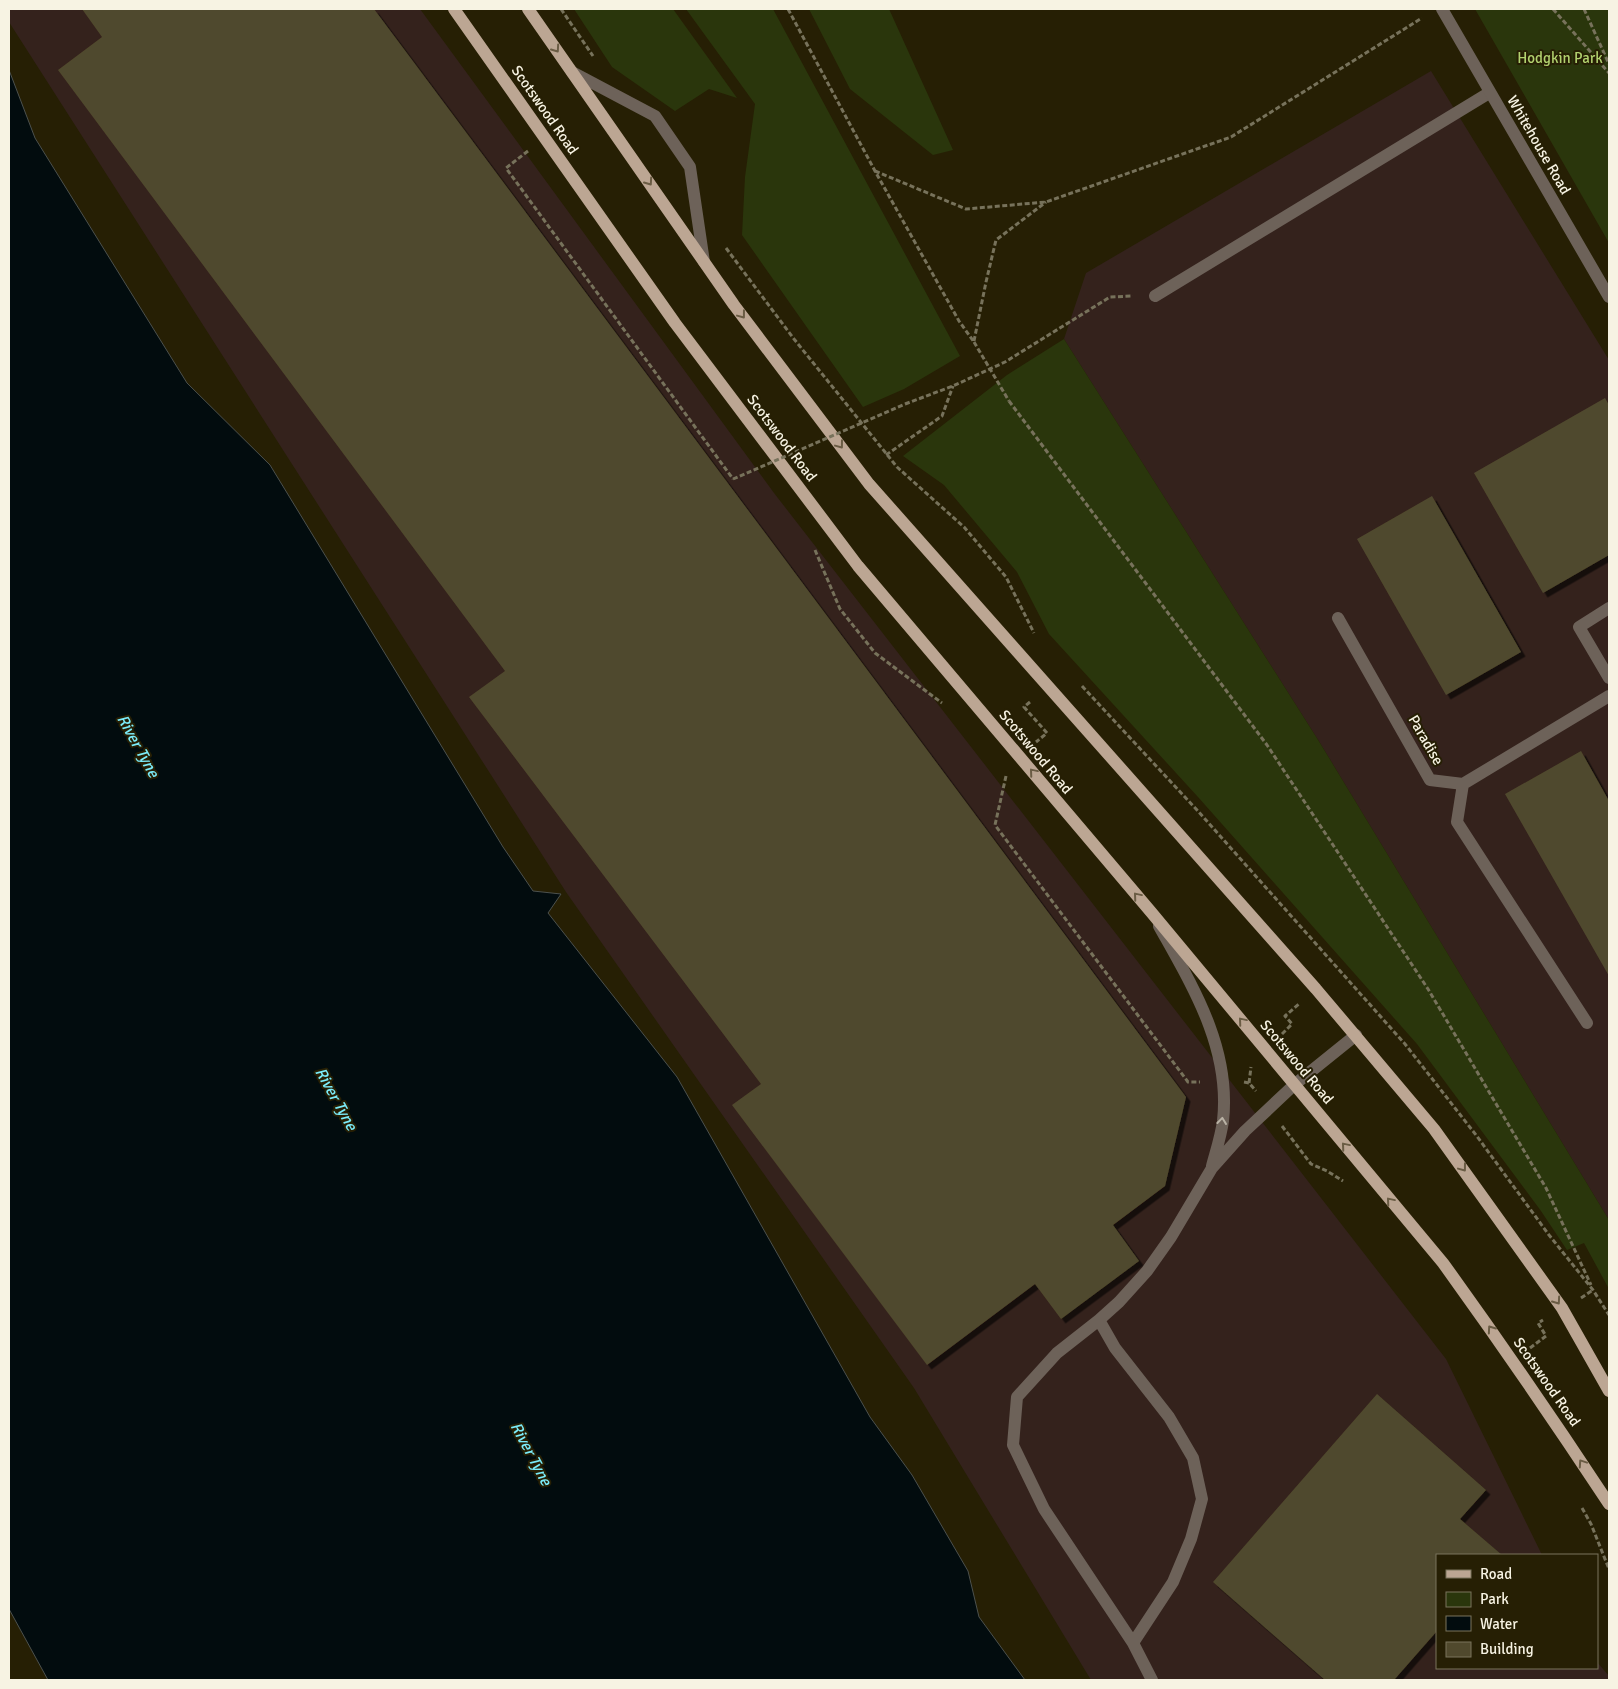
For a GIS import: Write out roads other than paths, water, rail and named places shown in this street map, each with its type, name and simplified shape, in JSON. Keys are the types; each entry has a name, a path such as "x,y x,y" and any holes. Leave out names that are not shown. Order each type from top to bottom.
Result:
{"main road":[{"name":"Scotswood Road","path":"454,9 674,324 858,566 1151,912 1443,1263 1609,1504"},
{"path":"528,9 734,305 870,484 1316,989 1434,1129 1562,1308 1609,1391"}],"street":[{"name":"Whitehouse Road","path":"1442,9 1609,297"},
{"path":"572,72 655,116 690,167 704,262"},
{"path":"1155,296 1489,93"},
{"path":"1609,608 1579,627 1609,678"},
{"name":"Paradise","path":"1338,618 1430,780 1463,784"},
{"path":"1587,1023 1457,822 1463,784 1609,696"},
{"path":"1151,912 1181,966 1214,1035 1224,1095 1223,1122 1212,1168"},
{"path":"1152,1680 1133,1643 1044,1510 1013,1445 1016,1397 1057,1353 1119,1302 1148,1271 1212,1168 1257,1119 1294,1085 1356,1035"},
{"path":"1099,1320 1115,1348 1169,1417 1193,1458 1202,1499 1191,1539 1173,1582 1133,1643"}],"water":[{"name":"River Tyne","path":"9,70 35,138 187,383 270,465 503,847 533,891 561,894 548,913 677,1077 870,1417 912,1475 968,1571 979,1617 1025,1680 48,1680 9,1609"}],"park label":[{"name":"Hodgkin Park","path":"1560,58"}]}
